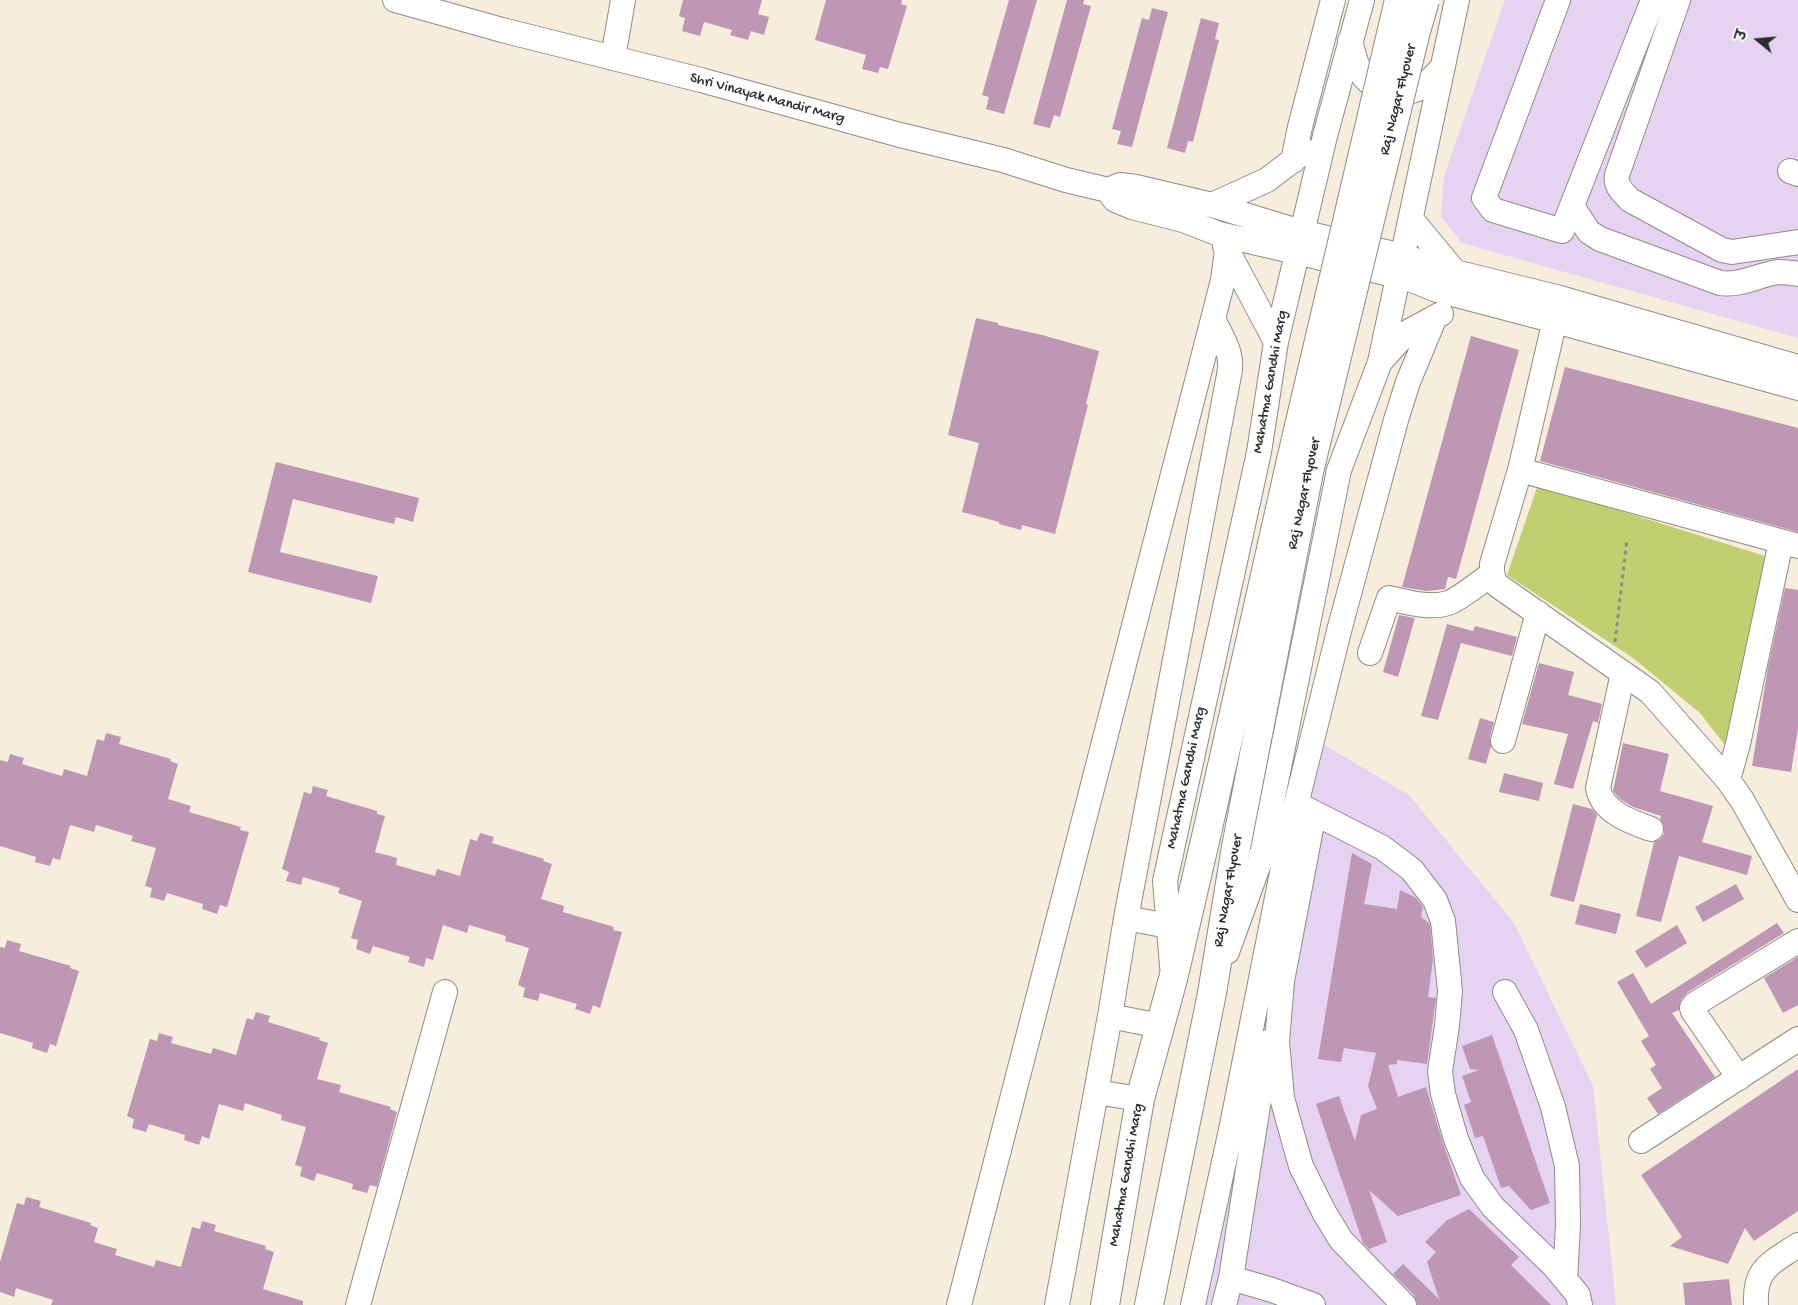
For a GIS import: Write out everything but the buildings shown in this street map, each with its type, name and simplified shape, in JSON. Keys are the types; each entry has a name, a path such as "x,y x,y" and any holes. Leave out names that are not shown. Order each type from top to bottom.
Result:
{"main road":[{"name":"Raj Nagar Flyover","path":"1173,978 1291,460 1399,0"},
{"name":"Raj Nagar Flyover","path":"1212,993 1236,847 1309,472 1425,0"},
{"name":"Mahatma Gandhi Marg","path":"1105,1305 1140,1100 1173,978"},
{"path":"1149,1305 1212,993"}],"street":[{"name":"Shri Vinayak Mandir Marg","path":"395,0 701,80 900,135 1002,160 1066,180 1108,190 1116,200 1132,207 1183,220 1223,242 1299,242"},
{"path":"613,58 622,0"},
{"path":"1293,161 1333,0"},
{"name":"Mahatma Gandhi Marg","path":"1173,978 1165,881 1260,452 1276,342 1325,136 1362,0"},
{"path":"1212,993 1260,861 1339,470 1380,362 1457,0"},
{"path":"1558,0 1484,198 1493,210 1562,231 1653,0"},
{"path":"1678,0 1617,175 1616,181 1619,188 1630,200 1722,250 1732,252 1798,242"},
{"path":"1350,41 1360,71 1368,81 1379,89 1393,92 1415,90 1426,84 1442,68"},
{"path":"1212,206 1268,180 1325,136"},
{"path":"1108,190 1120,185 1136,187 1212,206 1299,242 1400,266 1455,272 1558,310 1798,388"},
{"path":"1572,206 1589,232 1600,239 1720,283 1740,284 1779,272 1798,274"},
{"path":"1411,218 1455,272"},
{"path":"958,1305 1223,280 1223,242"},
{"path":"1223,242 1276,342"},
{"path":"1400,266 1437,290 1475,300 1558,310 1798,367"},
{"path":"1380,362 1406,333 1475,300"},
{"path":"1558,310 1520,470 1492,564 1492,574 1497,585 1650,692 1728,780 1742,800 1798,900"},
{"path":"1224,1305 1231,1278 1305,808 1340,627 1402,401 1436,317"},
{"path":"1057,1305 1126,918 1230,370 1231,359 1229,351 1213,319"},
{"path":"1260,452 1268,436 1282,426 1299,422 1316,426 1330,437 1338,452 1339,470"},
{"path":"1520,470 1789,544 1728,780"},
{"path":"1370,653 1389,598 1434,605 1450,602 1492,574"},
{"path":"1503,741 1538,613"},
{"path":"1310,616 1340,627"},
{"path":"1618,669 1598,788 1599,795 1624,820 1651,829"},
{"path":"1193,1305 1232,1125 1305,808"},
{"path":"1305,808 1383,848 1412,870 1435,900 1443,921 1450,990 1440,1071 1443,1094 1456,1139 1472,1178 1493,1207 1555,1267 1578,1295 1580,1305"},
{"path":"1305,808 1282,981 1277,1042 1282,1098 1301,1166 1324,1212 1342,1240 1404,1305"},
{"path":"1126,918 1168,926"},
{"path":"1740,1078 1692,1008 1695,1004 1798,942"},
{"path":"358,1305 445,992"},
{"path":"1505,992 1526,1030 1554,1107 1567,1166 1568,1225 1565,1279"},
{"path":"1110,1016 1160,1026"},
{"path":"1641,1141 1740,1078 1798,1038"},
{"path":"1096,1092 1140,1100"},
{"path":"1756,1305 1755,1290 1757,1280 1763,1271 1798,1245"},
{"path":"1231,1278 1313,1305"}],"path":[{"path":"1618,669 1627,538"}],"shaded area":[{"path":"1505,0 1798,0 1798,338 1462,243 1441,217 1444,176"},
{"path":"1321,743 1409,795 1514,923 1593,1086 1616,1305 1204,1305"}],"green space":[{"path":"1538,485 1765,556 1737,738 1724,744 1700,713 1633,658 1507,575"}]}
